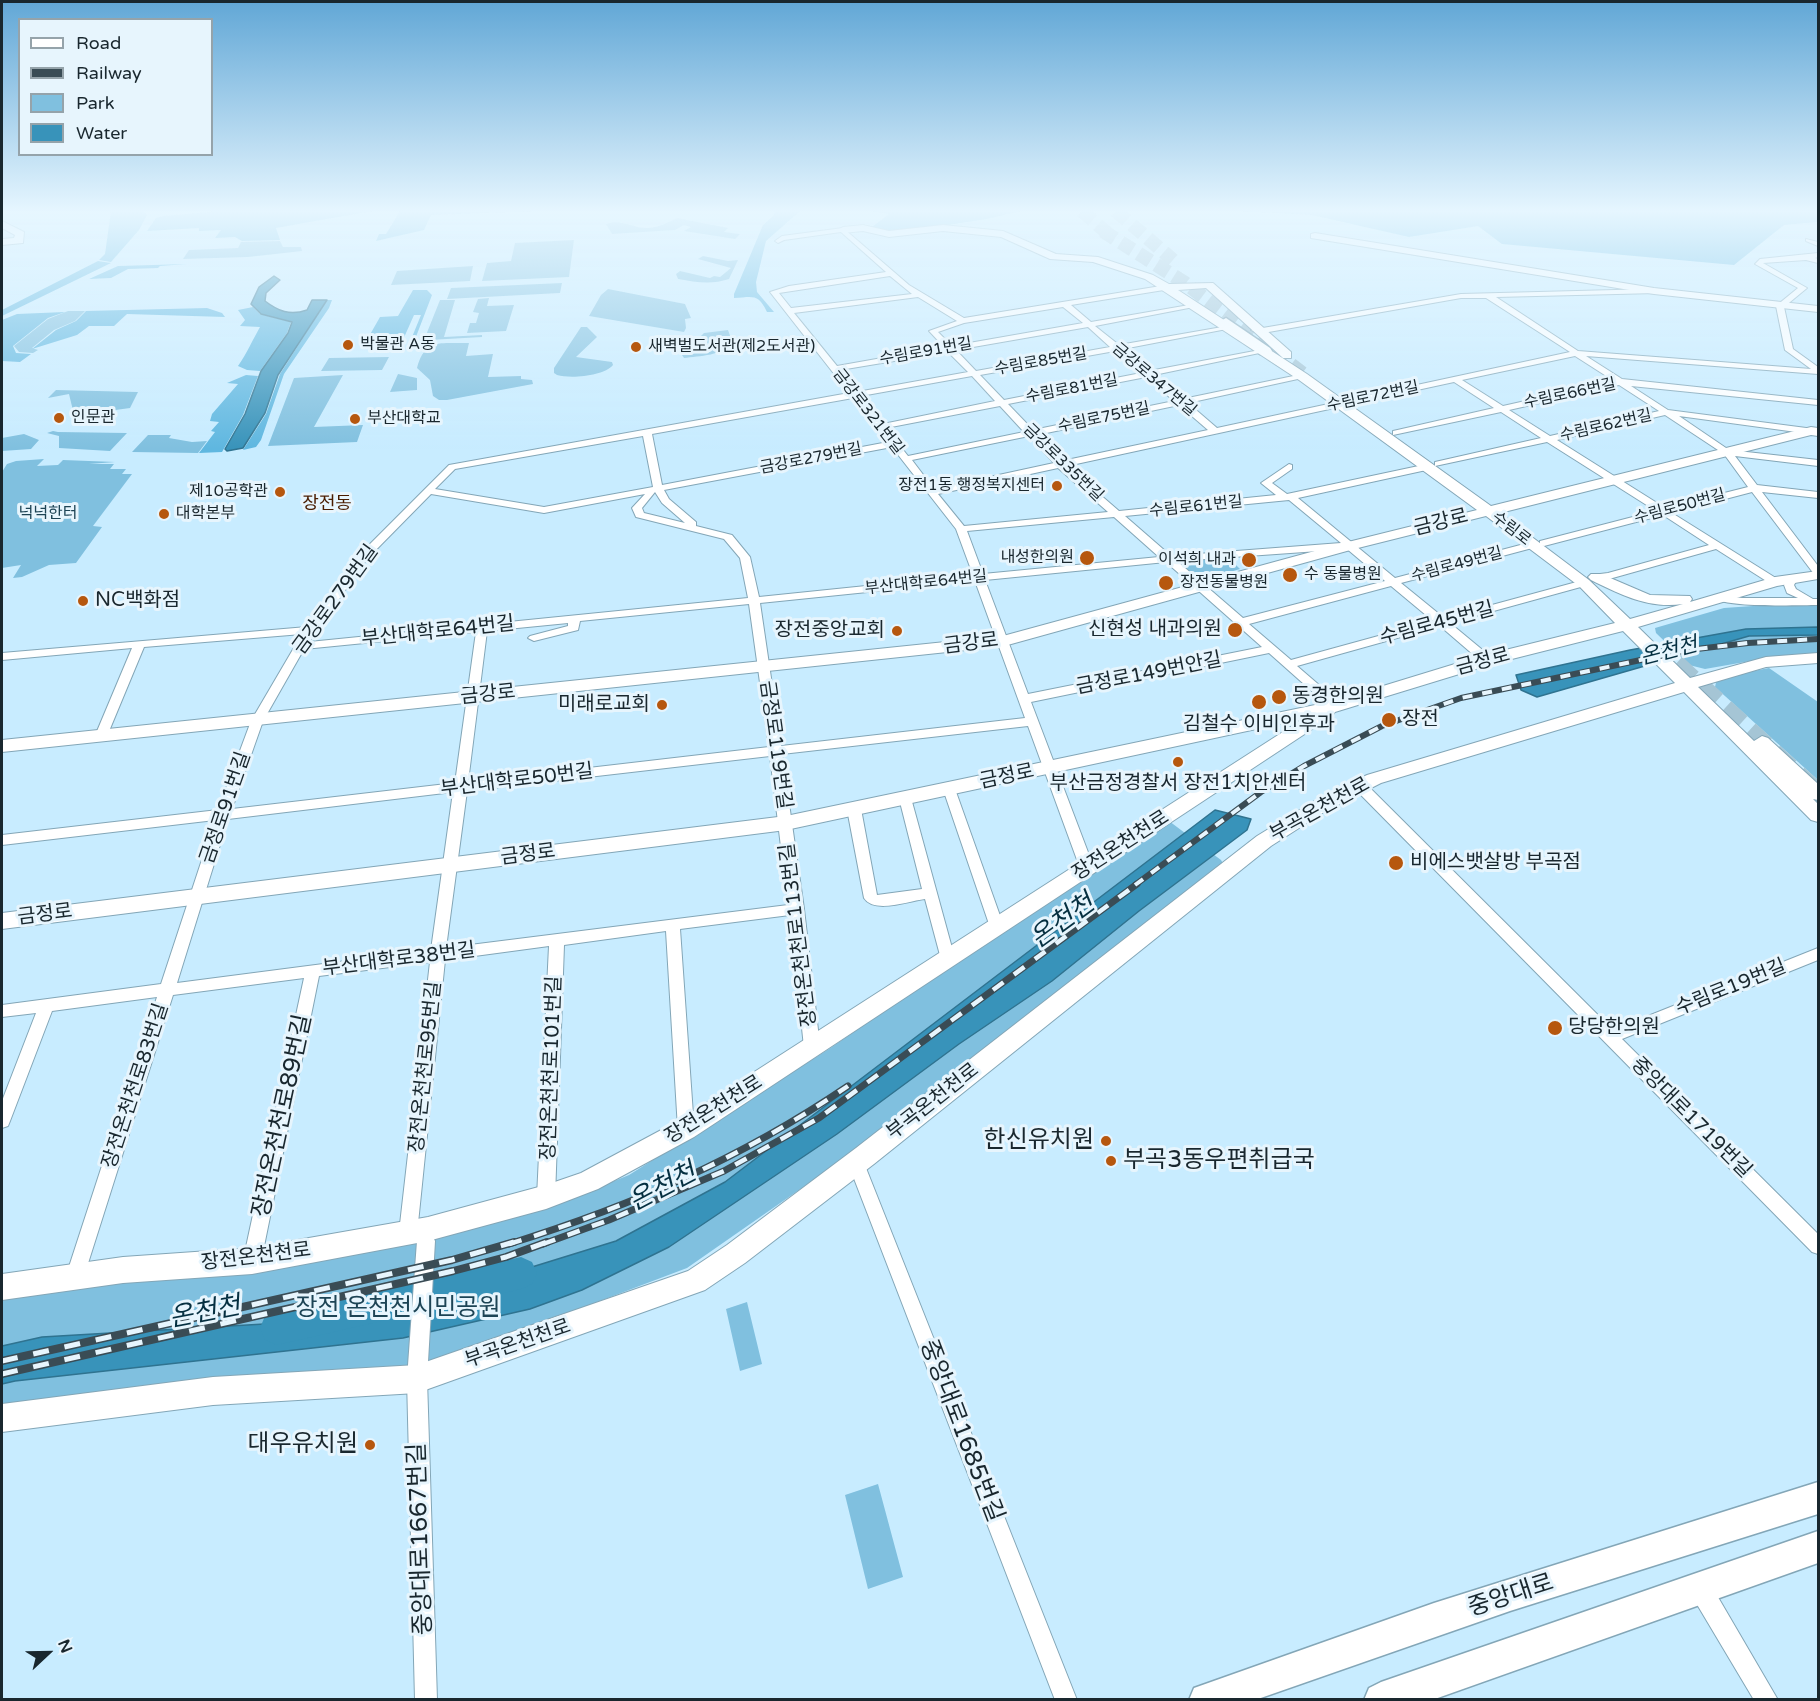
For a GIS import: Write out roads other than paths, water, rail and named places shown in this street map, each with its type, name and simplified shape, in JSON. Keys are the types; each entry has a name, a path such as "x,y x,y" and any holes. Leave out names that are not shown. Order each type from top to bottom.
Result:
{"highway":[{"path":"1242,319 1259,331 1273,350"},
{"path":"1227,325 1273,350"}],"main road":[{"path":"1172,290 1227,325"},
{"path":"1215,290 1259,331"},
{"path":"1650,290 1818,309"},
{"name":"수림로","path":"1273,350 1303,377 1396,433 1433,466"},
{"name":"수림로","path":"1273,350 1590,580 1818,815"},
{"name":"금강로","path":"2,747 1004,641 1349,546 1815,432"},
{"name":"금정로","path":"2,921 786,823 1336,706 1487,660 1636,629 1719,598 1775,582 1818,573"},
{"path":"1590,580 1658,602 1695,596 1719,598"},
{"name":"부곡온천천로","path":"2,1418 213,1391 417,1379 699,1279 856,1163 1264,841 1299,817 1374,779 1688,680 1766,662 1818,658"},
{"name":"수림로","path":"1688,680 1818,794"},
{"name":"장전온천천로","path":"2,1287 75,1276 252,1261 421,1234 546,1197 623,1165 686,1129 1336,706"},
{"name":"중앙대로","path":"1206,1700 1288,1669 1670,1543 1818,1498"},
{"path":"1381,1700 1818,1547"}],"street":[{"path":"781,290 775,294 786,307"},
{"path":"786,307 892,290"},
{"path":"911,290 963,321 1147,290"},
{"path":"1800,290 1780,306 1789,350 1818,371"},
{"path":"1259,331 1461,296 1654,291"},
{"path":"1486,294 1727,452 1818,573"},
{"path":"786,307 920,295"},
{"name":"금강로347번길","path":"1065,304 1215,432"},
{"name":"수림로91번길","path":"834,369 1195,306"},
{"name":"금강로321번길","path":"786,307 961,530 1004,641"},
{"name":"금강로335번길","path":"963,321 933,331 1061,465 1336,706"},
{"name":"수림로85번길","path":"855,396 1227,325"},
{"name":"수림로81번길","path":"879,427 1273,350"},
{"name":"수림로72번길","path":"932,492 1578,353 1818,371"},
{"name":"수림로75번길","path":"904,459 1303,377"},
{"path":"1456,380 1775,582"},
{"name":"수림로66번길","path":"1396,433 1622,382 1818,402"},
{"name":"금강로279번길","path":"257,720 310,630 363,557 452,467 855,396"},
{"name":"수림로62번길","path":"1433,466 1666,412 1815,432"},
{"path":"647,434 654,489 697,528"},
{"name":"금강로279번길","path":"429,491 544,510 892,444"},
{"path":"1727,452 1818,463"},
{"name":"수림로61번길","path":"961,530 1288,497 1433,466"},
{"path":"1289,467 1266,483 1288,497 1487,660"},
{"name":"수림로50번길","path":"1538,544 1755,488 1818,495"},
{"path":"654,489 638,508 640,514 728,537 745,557 764,666"},
{"name":"수림로49번길","path":"1242,622 1538,544"},
{"name":"부산대학로64번길","path":"302,646 1167,559 1349,546"},
{"path":"1590,580 1716,546"},
{"path":"1793,578 1789,585 1791,591 1816,601"},
{"name":"수림로45번길","path":"1290,664 1590,580"},
{"path":"1719,598 1742,601 1816,601"},
{"path":"534,638 574,628 574,618"},
{"name":"장전온천천로95번길","path":"417,1379 421,1234 438,955 482,628"},
{"path":"2,656 310,630"},
{"name":"금정로","path":"1004,641 1087,868"},
{"path":"101,736 140,643"},
{"name":"금정로149번안길","path":"1025,699 1272,649"},
{"name":"금정로119번길","path":"764,666 774,751 786,823"},
{"name":"금정로91번길","path":"196,896 257,720"},
{"name":"부산대학로50번길","path":"2,840 1033,722"},
{"name":"중앙대로1719번길","path":"1359,785 1818,1246"},
{"path":"949,789 997,927"},
{"path":"905,798 948,959"},
{"path":"854,809 871,898 877,901 930,893"},
{"name":"장전온천천로113번길","path":"786,823 812,1047"},
{"name":"장전온천천로83번길","path":"75,1276 196,896"},
{"name":"부산대학로38번길","path":"2,1011 797,909"},
{"path":"673,925 686,1129"},
{"name":"장전온천천로101번길","path":"546,1197 557,940"},
{"name":"수림로19번길","path":"1611,1037 1818,954"},
{"name":"장전온천천로89번길","path":"252,1261 313,971"},
{"path":"2,1121 47,1005"},
{"name":"중앙대로1685번길","path":"856,1163 1066,1700"},
{"name":"중앙대로1667번길","path":"417,1379 426,1700"},
{"path":"1700,1588 1767,1700"}],"water":[{"path":"257,290 269,290 265,301 280,310 290,312 307,310 312,300 327,300 278,375 265,413 243,448 227,451 225,449 245,414 261,371 288,333 292,322 261,314 251,304"},
{"name":"온천천","path":"1818,627 1818,635 1749,636 1537,697 1521,690 1516,675 1630,650 1746,629"},
{"name":"온천천","path":"1215,810 1251,819 1247,830 1139,911 1052,981 959,1044 837,1134 669,1247 582,1290 530,1309 403,1338 2,1384 2,1346 42,1337 367,1318 616,1241 725,1182"}],"waterway":[{"name":"온천천","path":"277,1328 521,1273"}],"tunnel":[{"path":"1195,290 1306,376"},
{"path":"1675,665 1818,795"}],"railway":[{"path":"1135,885 1261,792 1304,766 1382,726 1461,698 1688,650 1748,643 1818,639"},
{"path":"543,1244 609,1220 724,1171 819,1118 1137,884"},
{"path":"509,1244 600,1213 685,1178 767,1136 848,1086"},
{"path":"2,1361 452,1260 514,1242"},
{"path":"2,1374 453,1271 506,1257 547,1242"}],"place":[{"name":"박물관 A동","path":"348,345"},
{"name":"새벽벌도서관(제2도서관)","path":"636,347"},
{"name":"인문관","path":"59,418"},
{"name":"부산대학교","path":"355,419"},
{"name":"장전1동 행정복지센터","path":"1057,486"},
{"name":"제10공학관","path":"280,492"},
{"name":"대학본부","path":"164,514"},
{"name":"내성한의원","path":"1087,558"},
{"name":"이석희 내과","path":"1249,560"},
{"name":"수 동물병원","path":"1290,575"},
{"name":"장전동물병원","path":"1166,583"},
{"name":"NC백화점","path":"83,601"},
{"name":"신현성 내과의원","path":"1235,630"},
{"name":"장전중앙교회","path":"897,631"},
{"name":"동경한의원","path":"1279,697"},
{"name":"김철수 이비인후과","path":"1259,702"},
{"name":"미래로교회","path":"662,705"},
{"name":"장전","path":"1389,720"},
{"name":"부산금정경찰서 장전1치안센터","path":"1178,762"},
{"name":"비에스뱃살방 부곡점","path":"1396,863"},
{"name":"당당한의원","path":"1555,1028"},
{"name":"한신유치원","path":"1106,1141"},
{"name":"부곡3동우편취급국","path":"1111,1161"},
{"name":"대우유치원","path":"370,1445"}],"district":[{"name":"장전동","path":"327,504"}],"park label":[{"name":"넉넉한터","path":"48,514"},
{"name":"장전 온천천시민공원","path":"398,1309"}]}
